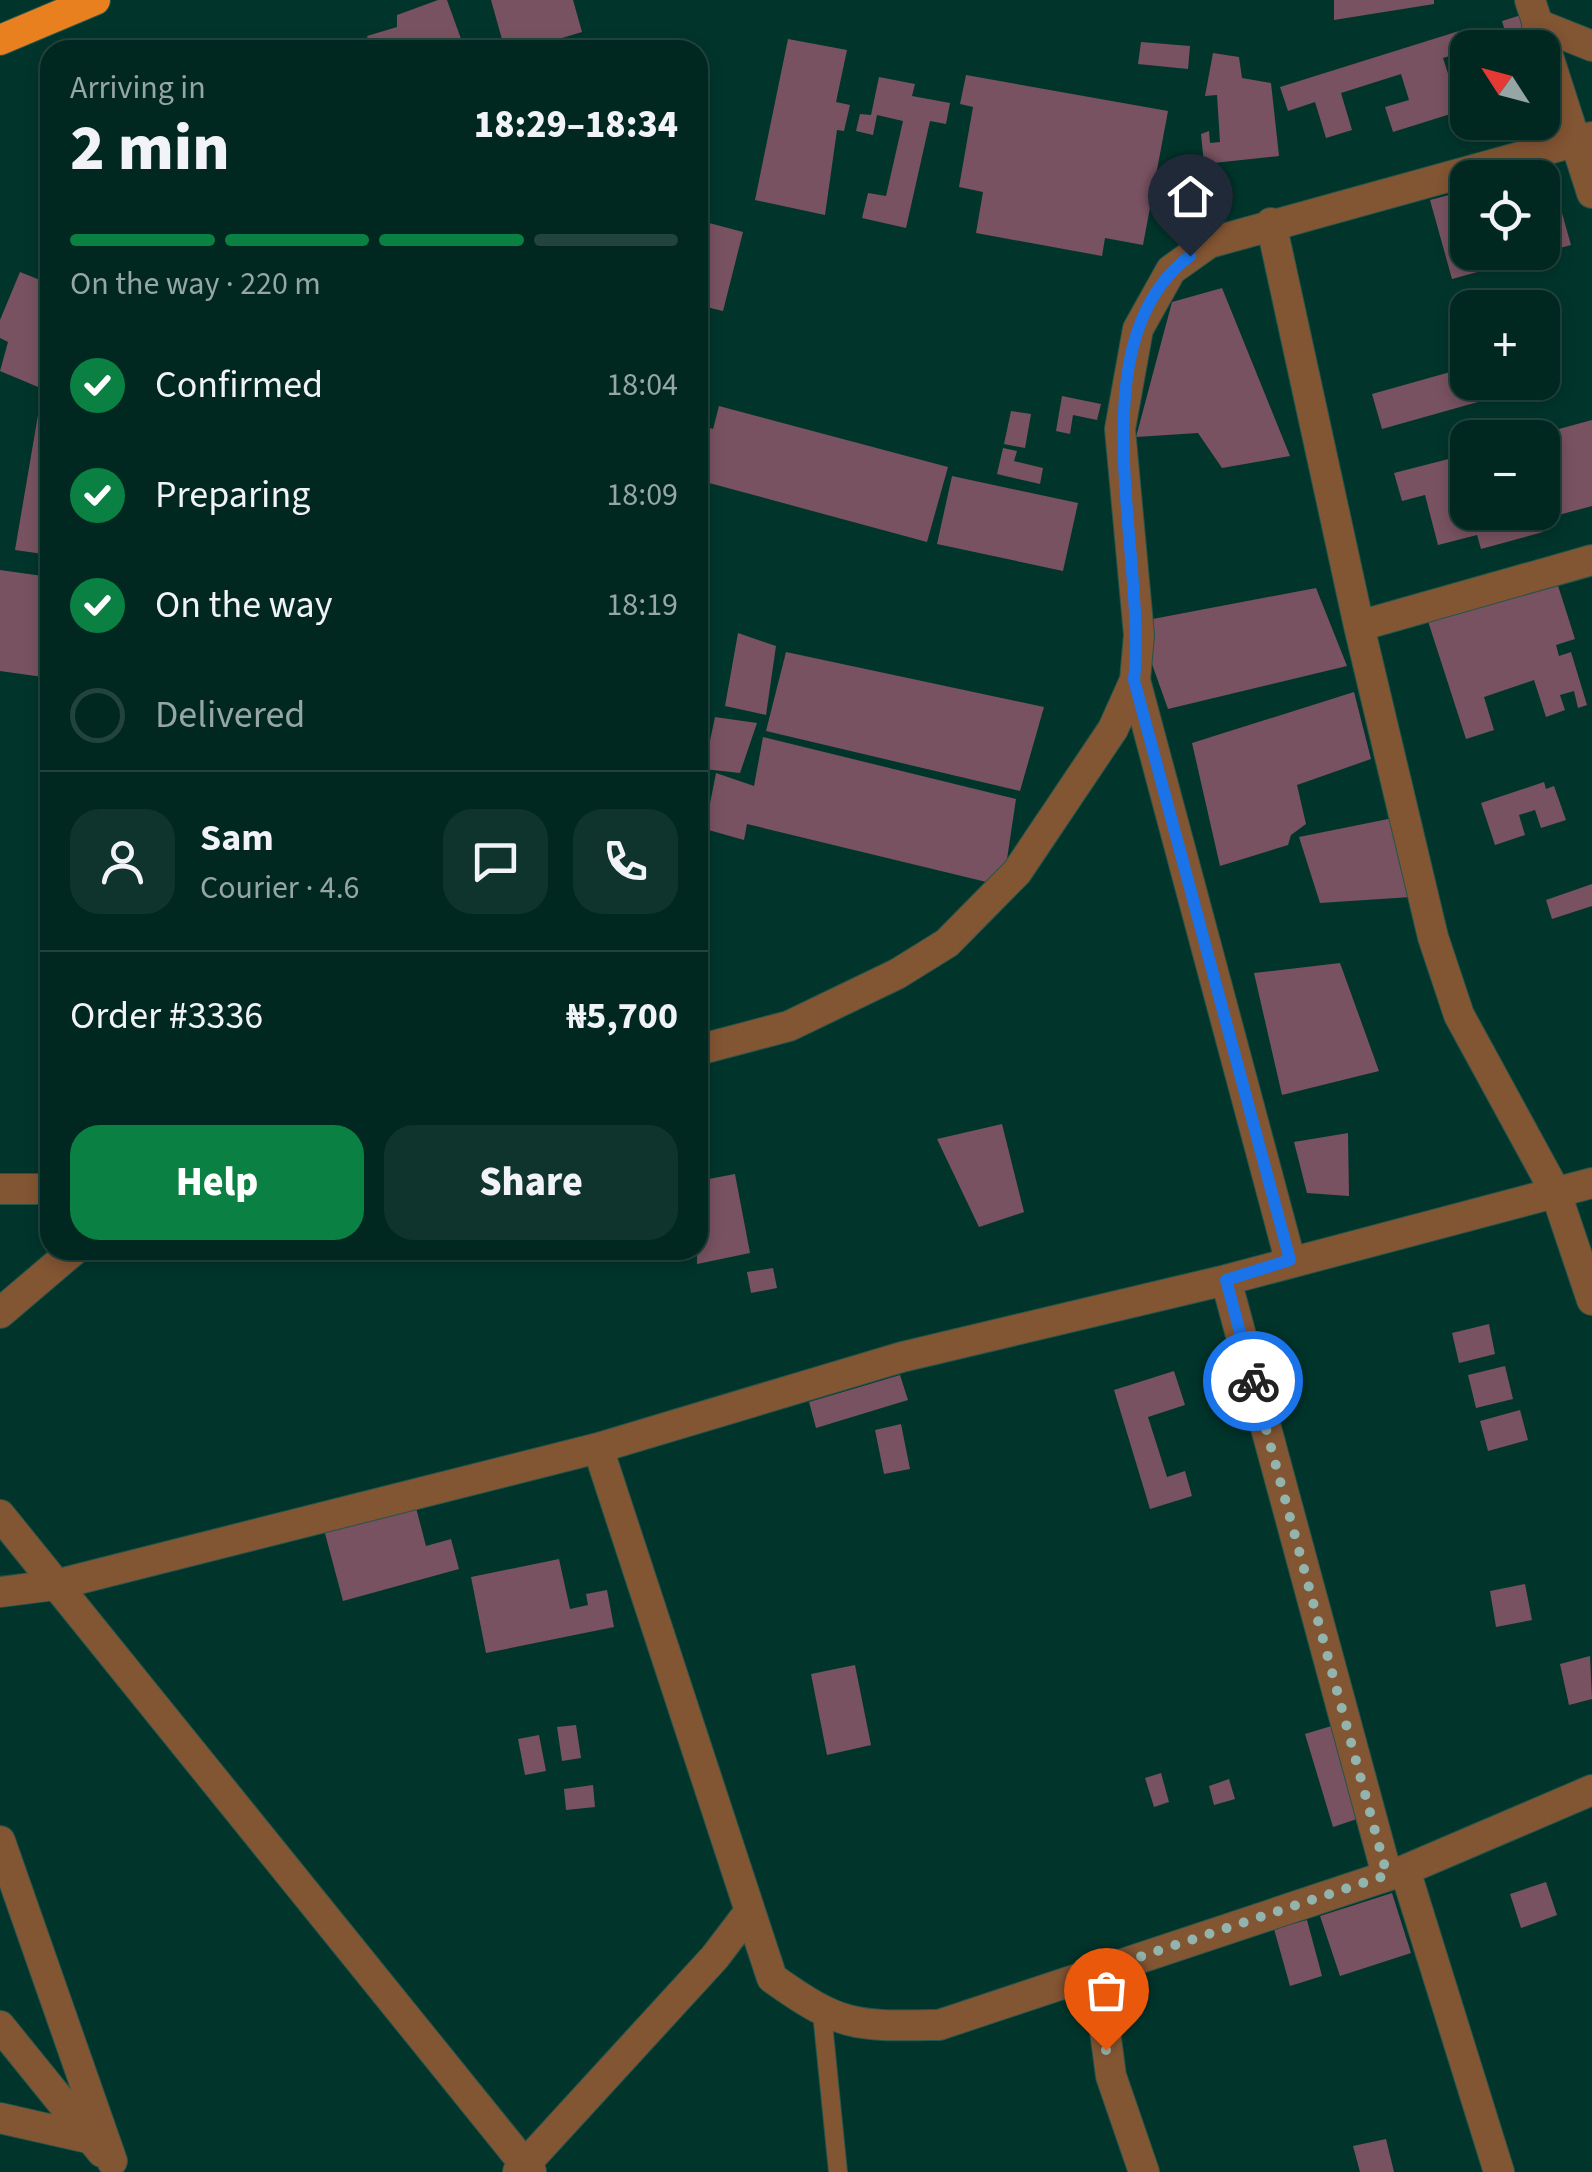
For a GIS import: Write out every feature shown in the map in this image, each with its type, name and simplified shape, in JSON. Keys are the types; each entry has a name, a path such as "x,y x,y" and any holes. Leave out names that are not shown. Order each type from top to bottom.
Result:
{"highway":[{"path":"0,40 96,0"}],"street":[{"path":"1534,12 1592,46"},
{"path":"1534,12 1584,140 1592,194"},
{"path":"708,1047 789,1026 898,974 947,943 1017,872 1113,729 1134,680 1139,635 1120,428 1138,329 1171,270 1209,243 1584,140"},
{"path":"1271,224 1358,626 1434,937 1459,1015 1556,1193 1592,1300"},
{"path":"1358,626 1592,560"},
{"path":"1134,680 1290,1260"},
{"path":"0,1592 54,1585 598,1448 902,1358 1226,1280 1592,1183"},
{"path":"0,1189 40,1189"},
{"path":"0,1313 62,1260"},
{"path":"1226,1280 1396,1872 1498,2172"},
{"path":"598,1448 772,1978 822,2013 864,2026 939,2025 1396,1872 1592,1790"},
{"path":"0,1515 526,2170 750,1912"},
{"path":"0,1841 116,2167"},
{"path":"1097,1971 1111,2076 1144,2172"},
{"path":"0,2026 88,2138 116,2167"},
{"path":"0,2118 88,2138"}],"lane":[{"path":"822,2013 838,2172"}],"building":[{"path":"447,0 461,40 368,40 367,36 397,27 397,15"},
{"path":"491,0 573,0 582,32 555,40 502,40"},
{"path":"1334,0 1434,0 1434,4 1334,20"},
{"path":"1528,13 1533,30 1505,30 1502,21"},
{"path":"1450,34 1450,56 1443,58 1450,80 1450,114 1393,132 1385,107 1409,100 1401,74 1341,93 1352,130 1326,138 1315,102 1288,111 1280,87"},
{"path":"788,39 847,50 836,102 850,105 844,131 837,130 825,215 755,200"},
{"path":"1141,42 1190,46 1188,69 1138,64"},
{"path":"1213,53 1239,57 1242,78 1271,83 1279,156 1204,164 1201,134 1209,131 1210,143 1220,142 1217,95 1205,96"},
{"path":"966,75 1168,111 1143,245 1105,238 1102,256 976,233 983,192 959,187 973,107 960,104"},
{"path":"879,77 915,84 912,96 950,103 946,124 930,121 906,228 862,218 868,193 886,196 903,121 877,115 873,135 856,131 860,114 871,115"},
{"path":"1450,195 1450,270 1484,270 1452,279 1430,200"},
{"path":"1560,206 1571,245 1560,248"},
{"path":"708,223 743,232 723,311 708,307"},
{"path":"20,272 40,280 40,388 0,371 8,342 0,338 0,320"},
{"path":"1222,288 1290,456 1222,468 1198,433 1136,437 1172,302"},
{"path":"1450,372 1450,400 1485,400 1382,429 1372,394"},
{"path":"1062,396 1101,404 1097,420 1073,415 1070,434 1056,431"},
{"path":"719,406 948,467 927,542 708,483 708,427 713,429"},
{"path":"1011,411 1031,414 1025,448 1004,444"},
{"path":"38,415 40,415 40,554 15,550"},
{"path":"1592,420 1592,506 1560,515 1560,429"},
{"path":"1003,448 1017,451 1014,461 1043,468 1040,484 997,474"},
{"path":"1450,459 1450,530 1543,532 1481,549 1477,535 1438,545 1425,495 1402,501 1394,473"},
{"path":"952,476 1078,503 1063,571 937,544"},
{"path":"0,570 40,576 40,677 0,671"},
{"path":"1554,573 1575,639 1556,645 1559,656 1571,652 1587,705 1578,708 1574,691 1560,695 1565,710 1546,717 1534,680 1484,697 1494,730 1466,739 1426,615"},
{"path":"1316,588 1347,666 1168,709 1137,622"},
{"path":"738,633 776,646 766,715 725,706"},
{"path":"786,652 1044,707 1020,791 766,731"},
{"path":"1354,692 1371,759 1297,785 1306,824 1291,835 1288,845 1220,866 1192,743"},
{"path":"715,717 757,723 740,773 708,769"},
{"path":"763,737 1016,799 1003,886 747,824 744,840 708,830 716,773 754,786"},
{"path":"1544,782 1546,789 1554,786 1566,820 1541,828 1535,810 1519,815 1525,835 1495,845 1481,803"},
{"path":"1393,818 1411,897 1320,903 1299,837"},
{"path":"1592,884 1592,906 1552,919 1546,900"},
{"path":"1340,963 1379,1071 1282,1095 1254,973"},
{"path":"1002,1124 1024,1212 979,1227 937,1139"},
{"path":"1348,1133 1349,1196 1307,1193 1294,1142"},
{"path":"735,1174 750,1253 697,1264 697,1260 708,1260 708,1179"},
{"path":"773,1268 777,1288 751,1293 747,1272"},
{"path":"1489,1324 1495,1354 1459,1363 1452,1333"},
{"path":"1505,1366 1513,1399 1476,1408 1468,1375"},
{"path":"1174,1371 1185,1405 1148,1417 1167,1477 1185,1471 1192,1496 1150,1509 1114,1390"},
{"path":"900,1375 908,1400 816,1428 809,1402"},
{"path":"1520,1410 1528,1440 1488,1451 1480,1421"},
{"path":"901,1424 910,1469 884,1474 875,1430"},
{"path":"414,1500 426,1546 451,1539 459,1569 343,1601 323,1526"},
{"path":"559,1559 570,1609 588,1605 586,1594 607,1590 614,1627 486,1653 471,1577"},
{"path":"1525,1584 1532,1620 1496,1627 1490,1591"},
{"path":"1590,1656 1592,1699 1569,1705 1560,1664"},
{"path":"855,1665 871,1745 827,1755 811,1674"},
{"path":"1338,1724 1366,1816 1333,1827 1305,1734"},
{"path":"576,1725 581,1758 562,1761 557,1727"},
{"path":"539,1735 546,1771 525,1775 518,1739"},
{"path":"1161,1773 1169,1802 1154,1807 1145,1778"},
{"path":"1229,1779 1235,1799 1214,1805 1209,1786"},
{"path":"593,1785 595,1807 566,1810 564,1789"},
{"path":"1546,1882 1557,1915 1521,1928 1510,1894"},
{"path":"1392,1893 1411,1953 1340,1976 1320,1916"},
{"path":"1307,1920 1322,1976 1290,1986 1274,1929"},
{"path":"1386,2139 1394,2172 1360,2172 1353,2146"}],"way so far":[{"path":"1106,2050 1097,1971 1387,1875 1253,1381"}],"route":[{"path":"1190,256 1171,270 1138,329 1120,428 1139,635 1134,680 1290,1260 1226,1280 1253,1381"}]}
